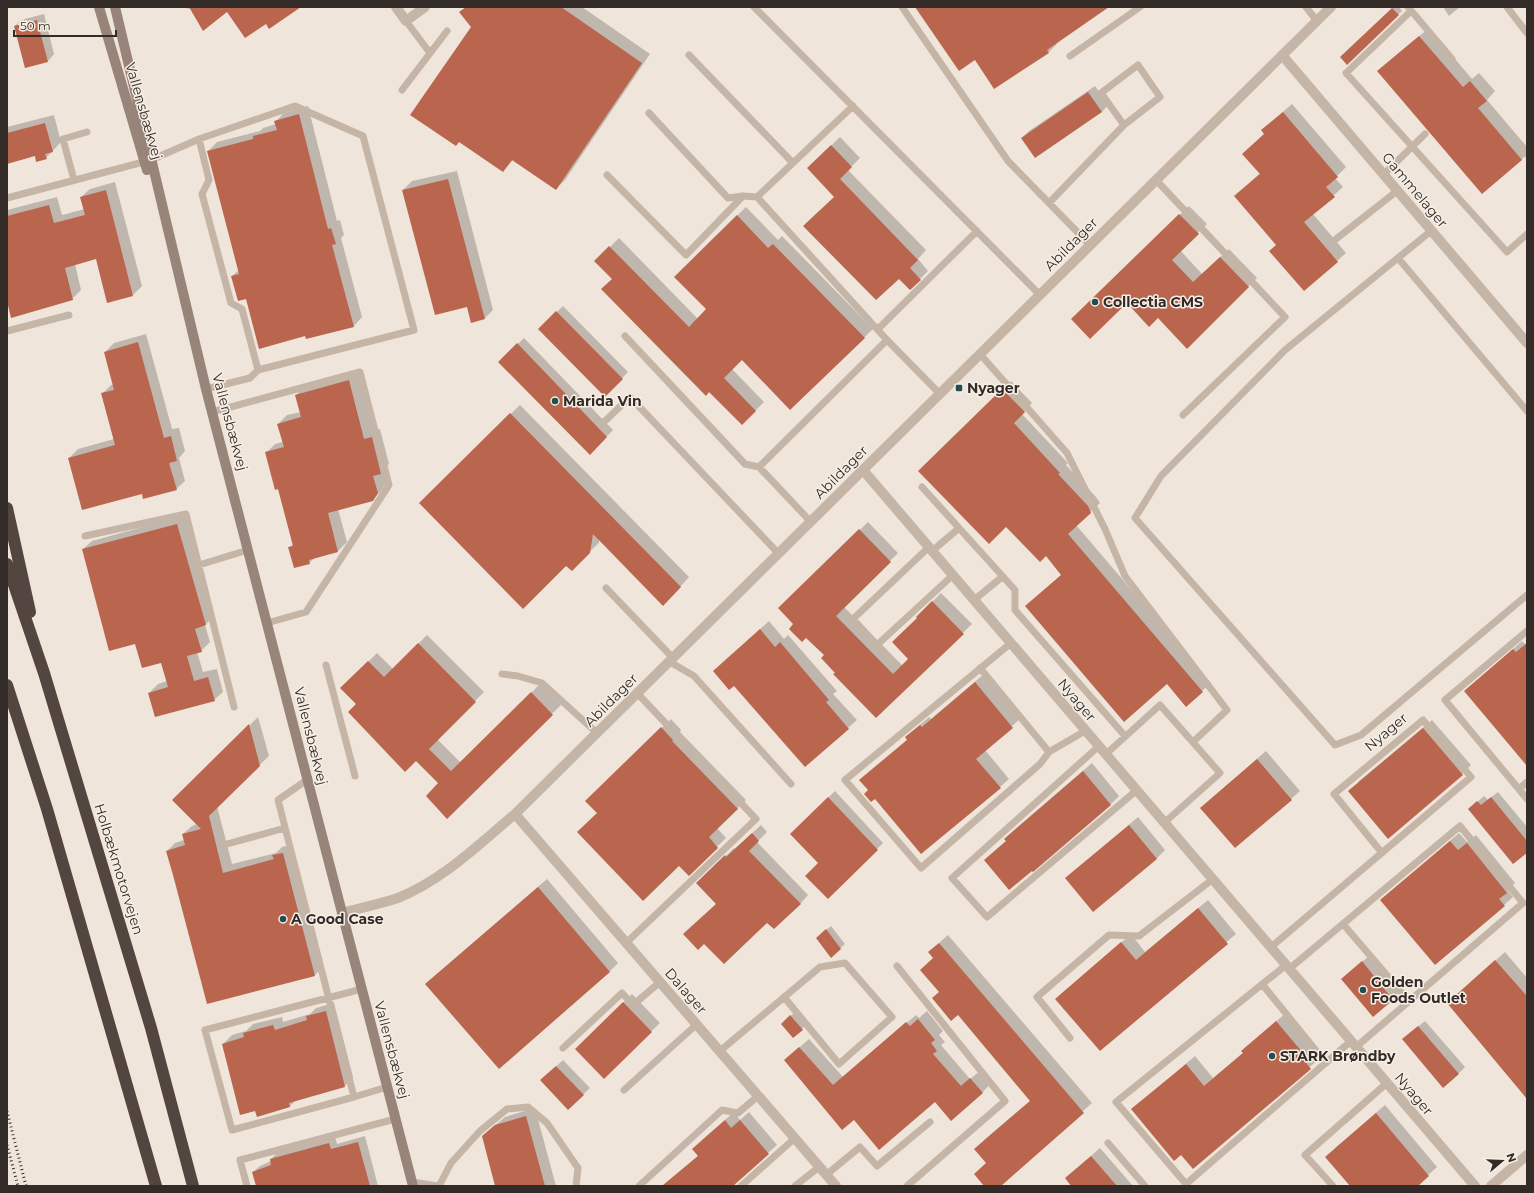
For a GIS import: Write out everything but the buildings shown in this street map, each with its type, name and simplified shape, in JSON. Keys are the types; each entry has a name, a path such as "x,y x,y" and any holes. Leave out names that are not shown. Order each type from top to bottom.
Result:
{"highway":[{"path":"7,508 44,673"},
{"name":"Holbækmotorvejen","path":"7,564 44,673 151,1028 193,1186"},
{"path":"7,685 46,809 156,1186"},
{"path":"7,711 46,809"}],"street":[{"name":"Vallensbækvej","path":"99,7 148,161"},
{"name":"Vallensbækvej","path":"115,7 148,161 412,1184"},
{"path":"396,7 406,21 425,7"},
{"name":"Abildager","path":"342,913 398,898 426,883 452,867 516,814 1331,7"},
{"name":"Gammelager","path":"1282,55 1527,343"},
{"name":"Nyager","path":"863,470 1475,1186"},
{"name":"Dalager","path":"516,814 836,1186"},
{"path":"1491,1186 1527,1155"}],"lane":[{"path":"754,7 1040,295"},
{"path":"902,7 1008,161 1090,245"},
{"path":"1070,56 1140,7"},
{"path":"1306,7 1317,21"},
{"path":"1507,7 1527,33"},
{"path":"1452,59 1410,9 1346,73 1507,252 1527,234"},
{"path":"406,21 430,53"},
{"path":"402,90 447,31"},
{"path":"689,55 793,163"},
{"path":"1049,203 1124,126 1160,97 1138,65 1101,94 1124,126"},
{"path":"7,198 148,161 199,139 295,106 363,136 414,330 258,370 250,378 206,389"},
{"path":"757,197 853,106"},
{"path":"649,113 728,198 743,196 757,197 888,340 940,394"},
{"path":"74,180 64,139 87,132"},
{"path":"1384,175 1424,134"},
{"path":"199,139 209,180 202,194 231,303 242,309 258,370"},
{"path":"606,175 686,255 743,196"},
{"path":"1156,180 1285,317 1184,415"},
{"path":"1336,238 1397,191"},
{"path":"878,329 977,231"},
{"path":"1431,231 1285,350 1161,476 1135,518 1335,745 1361,735 1527,595"},
{"path":"1398,258 1527,411"},
{"path":"7,332 69,315"},
{"path":"625,336 745,464 759,467 811,522"},
{"path":"759,467 888,340"},
{"path":"980,354 1067,453 1105,529 1125,576 1227,710 1193,742"},
{"path":"212,412 360,372 389,486 306,612 267,623"},
{"path":"604,422 630,397 779,554"},
{"path":"922,487 958,529 1015,590 1015,610 1125,736"},
{"path":"85,536 186,514 234,707"},
{"path":"894,663 853,619 931,549 958,529"},
{"path":"199,565 248,550"},
{"path":"877,645 953,575"},
{"path":"974,600 1002,576"},
{"path":"606,588 671,660 694,676 791,784"},
{"path":"1527,631 1445,700 1527,799"},
{"path":"1011,643 845,780 921,868 1040,764 1049,752 1085,731"},
{"path":"326,665 355,776"},
{"path":"980,668 1049,752"},
{"path":"502,674 518,676 542,683 597,733"},
{"path":"626,943 756,819 638,694"},
{"path":"1136,790 987,917 952,878 1102,750 1125,736 1160,705 1220,773 1164,823"},
{"name":"Nyager","path":"1271,947 1471,777 1423,720 1334,794 1382,852"},
{"path":"308,780 278,800 354,1097"},
{"path":"1519,789 1527,782"},
{"path":"1460,826 1523,903 1409,1001 1354,1044 1326,1063 1186,1184 1116,1102 1262,984 1288,967 1342,924 1460,826"},
{"path":"227,844 285,828"},
{"path":"1070,1038 1037,997 1108,935 1139,936 1213,879"},
{"path":"1342,924 1409,1001"},
{"path":"720,1051 784,997 820,967 845,963 892,1017 839,1064 784,997"},
{"path":"897,966 1005,1101 907,1186"},
{"path":"563,1048 622,993 633,1005 660,982"},
{"path":"1262,984 1326,1063"},
{"path":"362,990 205,1030 232,1130 387,1087"},
{"path":"624,1090 697,1024"},
{"path":"1333,1186 1305,1155 1387,1084"},
{"path":"639,1186 722,1110 738,1113 758,1096"},
{"path":"412,1184 439,1186 451,1163 480,1131 507,1108 528,1107 547,1123 578,1168 576,1186"},
{"path":"247,1186 240,1160 395,1119"},
{"path":"795,1186 823,1171 860,1147 878,1166 930,1122"},
{"path":"741,1186 795,1138"},
{"path":"1108,1143 1146,1186"}],"railway":[{"path":"7,1111 26,1186"},
{"path":"7,1145 18,1186"}],"place":[{"name":"Collectia CMS","path":"1095,302"},
{"name":"Nyager","path":"959,388"},
{"name":"Marida Vin","path":"555,401"},
{"name":"A Good Case","path":"283,919"},
{"name":"Golden Foods Outlet","path":"1363,990"},
{"name":"STARK Brøndby","path":"1272,1056"}]}
